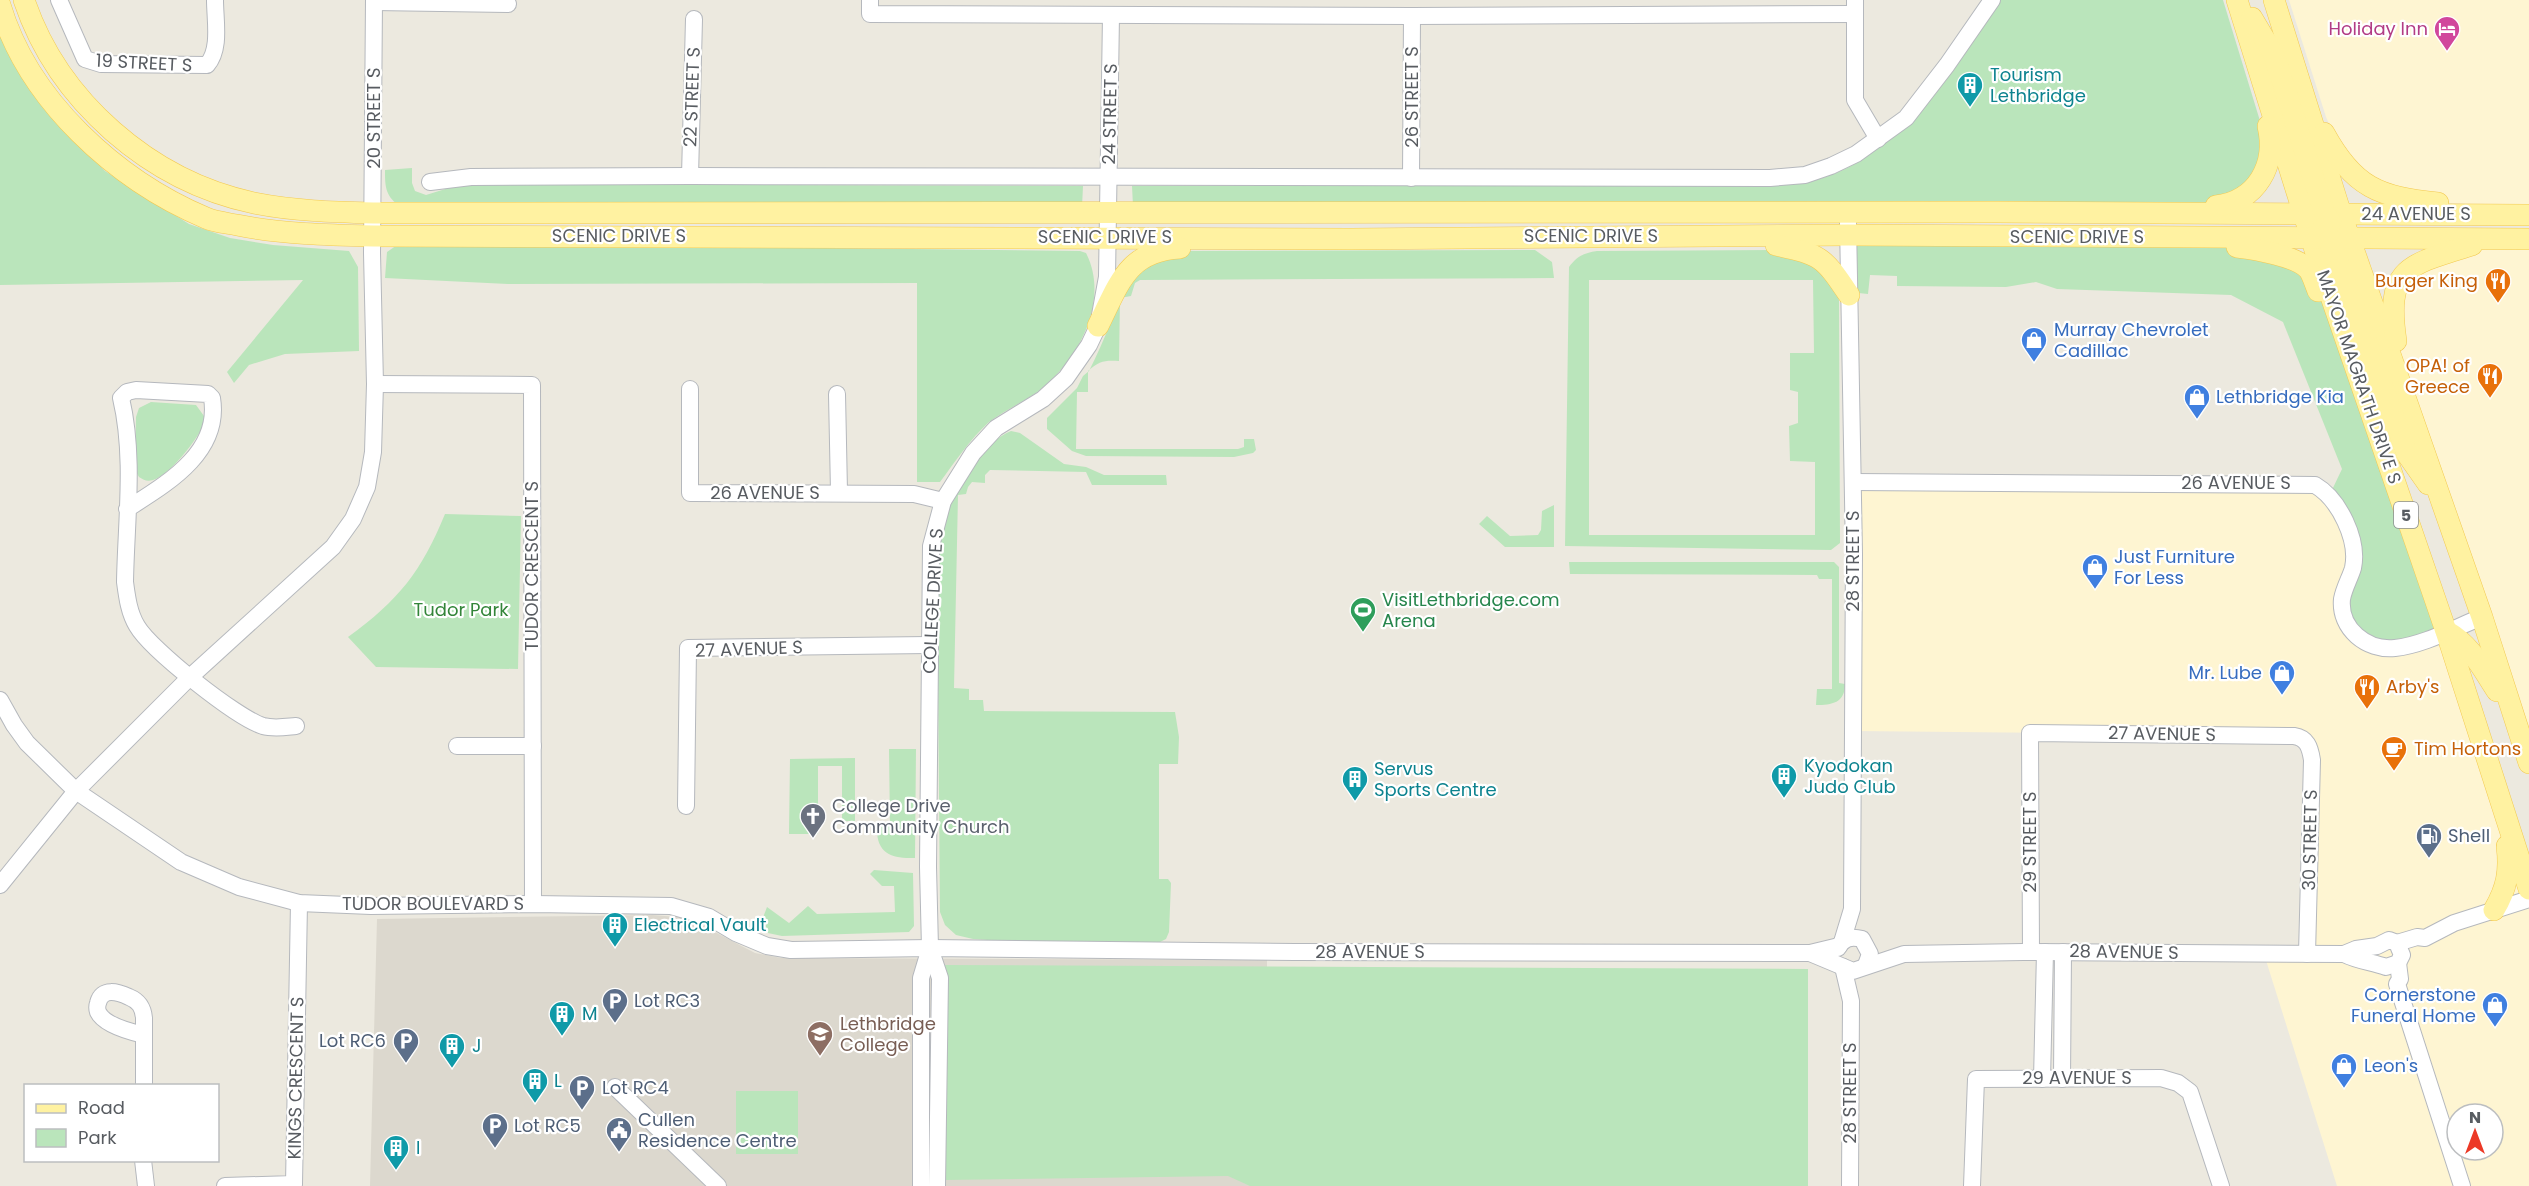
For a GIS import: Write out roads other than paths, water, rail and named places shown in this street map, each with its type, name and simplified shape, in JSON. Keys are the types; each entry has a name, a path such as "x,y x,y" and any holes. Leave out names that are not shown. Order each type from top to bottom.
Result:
{"main road":[{"name":"SCENIC DRIVE S","path":"24,0 44,47 85,105 126,143 164,168 222,195 293,210 373,213 2323,214"},
{"path":"2161,213 2224,205 2240,200 2251,191 2269,162 2271,146 2269,129 2246,45 2240,4"},
{"path":"2240,4 2323,214 2337,231 2350,238"},
{"name":"SCENIC DRIVE S","path":"0,5 9,34 27,69 57,108 112,163 157,192 207,218 237,225 300,234 1351,239 1848,235 2320,238"},
{"path":"2276,6 2323,214"},
{"path":"2276,6 2322,129 2335,153 2350,172 2366,185 2390,196 2416,200 2529,206"},
{"path":"2323,214 2317,220 2320,238 2407,454 2443,506"},
{"name":"24 AVENUE S","path":"2323,214 2529,215"},
{"path":"1741,236 1813,253 1833,271 1850,295"},
{"path":"2102,237 2185,245 2242,247 2286,257 2303,264 2310,271 2366,400"},
{"name":"24 AVENUE S","path":"2320,238 2529,239"},
{"name":"MAYOR MAGRATH DRIVE S","path":"2320,238 2366,400 2446,631 2529,888"},
{"name":"MAYOR MAGRATH DRIVE S","path":"2350,238 2529,763"},
{"path":"1098,326 1128,268 1150,253 1163,249 1351,239"},
{"path":"2403,392 2392,312 2394,293 2401,276 2415,264 2491,239"},
{"path":"2446,631 2461,639 2471,650 2515,719"},
{"path":"2479,732 2529,841"},
{"path":"2494,910 2507,884 2509,867 2498,789"}],"street":[{"name":"19 STREET S","path":"58,0 85,59 101,64 207,65 213,58 215,50 215,0"},
{"path":"430,182 471,177 1770,178 1805,174 1831,166 1856,154 1906,118 1947,65 1992,0"},
{"name":"20 STREET S","path":"373,236 374,1"},
{"path":"374,1 508,4"},
{"path":"870,7 1111,15 1349,7 1412,16 1517,7 1855,7 1855,100 1878,140"},
{"name":"24 STREET S","path":"1108,212 1111,15"},
{"name":"26 STREET S","path":"1411,178 1412,16"},
{"name":"22 STREET S","path":"690,176 694,19"},
{"name":"COLLEGE DRIVE S","path":"937,1186 940,978 930,948 928,867 932,546 943,501 973,453 996,428 1042,399 1066,378 1089,345 1098,326 1107,277 1108,212"},
{"name":"28 STREET S","path":"1848,213 1853,482 1852,909"},
{"path":"0,885 76,791 189,678 333,548 353,519 367,487 373,452 375,384 373,236"},
{"name":"TUDOR CRESCENT S","path":"375,384 532,385 533,904"},
{"name":"26 AVENUE S","path":"690,389 690,493 914,494 943,501"},
{"path":"127,508 174,479 197,454 208,436 213,418 212,399 208,394 136,390 123,394 128,451 125,582 132,616 145,637 189,678 245,716 263,726 296,726"},
{"path":"837,394 839,492"},
{"name":"26 AVENUE S","path":"1853,482 2315,485 2326,492 2341,511 2353,552 2353,567 2342,598 2344,615 2350,630 2361,640 2376,647 2394,648 2412,644 2481,617"},
{"name":"27 AVENUE S","path":"686,806 688,648 929,645"},
{"name":"TUDOR BOULEVARD S","path":"0,700 27,743 76,791 181,862 240,887 299,903 371,906 533,904 671,906 709,917 736,933 767,946 791,950 930,948"},
{"name":"27 AVENUE S","path":"2030,733 2294,736"},
{"name":"29 STREET S","path":"2030,733 2042,1079"},
{"name":"30 STREET S","path":"2294,736 2305,740 2310,748 2312,760 2307,954"},
{"path":"457,746 533,746"},
{"name":"28 AVENUE S","path":"2344,954 2355,960 2392,959 2417,937 2425,938 2454,923 2529,899"},
{"name":"KINGS CRESCENT S","path":"225,1186 294,1184 299,903"},
{"path":"1851,1001 1870,954 1852,909"},
{"path":"1851,1001 1836,953 1852,909"},
{"path":"1810,952 1841,944 1850,938 1904,954"},
{"name":"28 AVENUE S","path":"1904,954 2038,952 2344,954 2356,949 2377,946 2374,955 2392,959"},
{"name":"COLLEGE DRIVE S","path":"921,1186 921,978 930,948"},
{"name":"28 AVENUE S","path":"930,948 1295,952 1810,952"},
{"path":"1810,952 1852,971 1904,954"},
{"path":"2062,1079 2063,952"},
{"path":"2392,959 2400,978 2397,984 2462,1186"},
{"name":"28 STREET S","path":"1850,1186 1851,1001"},
{"path":"144,1035 144,1084"},
{"name":"29 AVENUE S","path":"1972,1186 1976,1079 2161,1078 2178,1083 2190,1092 2221,1186"},
{"path":"615,1087 718,1186"},
{"path":"143,1162 146,1186"}],"place":[{"name":"Holiday Inn","path":"2447,52"},
{"name":"Tourism Lethbridge","path":"1970,108"},
{"name":"Burger King","path":"2498,304"},
{"name":"Murray Chevrolet Cadillac","path":"2034,363"},
{"name":"OPA! of Greece","path":"2490,399"},
{"name":"Lethbridge Kia","path":"2197,420"},
{"name":"Just Furniture For Less","path":"2095,590"},
{"name":"VisitLethbridge.com Arena","path":"1363,633"},
{"name":"Mr. Lube","path":"2282,696"},
{"name":"Arby's","path":"2367,710"},
{"name":"Tim Hortons","path":"2394,772"},
{"name":"Kyodokan Judo Club","path":"1784,799"},
{"name":"Servus Sports Centre","path":"1355,802"},
{"name":"College Drive Community Church","path":"813,839"},
{"name":"Shell","path":"2429,859"},
{"name":"Electrical Vault","path":"615,948"},
{"name":"Lot RC3","path":"615,1024"},
{"name":"Cornerstone Funeral Home","path":"2495,1028"},
{"name":"M","path":"562,1037"},
{"name":"Lethbridge College","path":"820,1057"},
{"name":"Lot RC6","path":"406,1064"},
{"name":"J","path":"452,1069"},
{"name":"Leon's","path":"2344,1089"},
{"name":"L","path":"535,1104"},
{"name":"Lot RC4","path":"582,1111"},
{"name":"Lot RC5","path":"495,1149"},
{"name":"Cullen Residence Centre","path":"619,1153"},
{"name":"I","path":"396,1171"}],"park label":[{"name":"Tudor Park","path":"461,610"}]}
